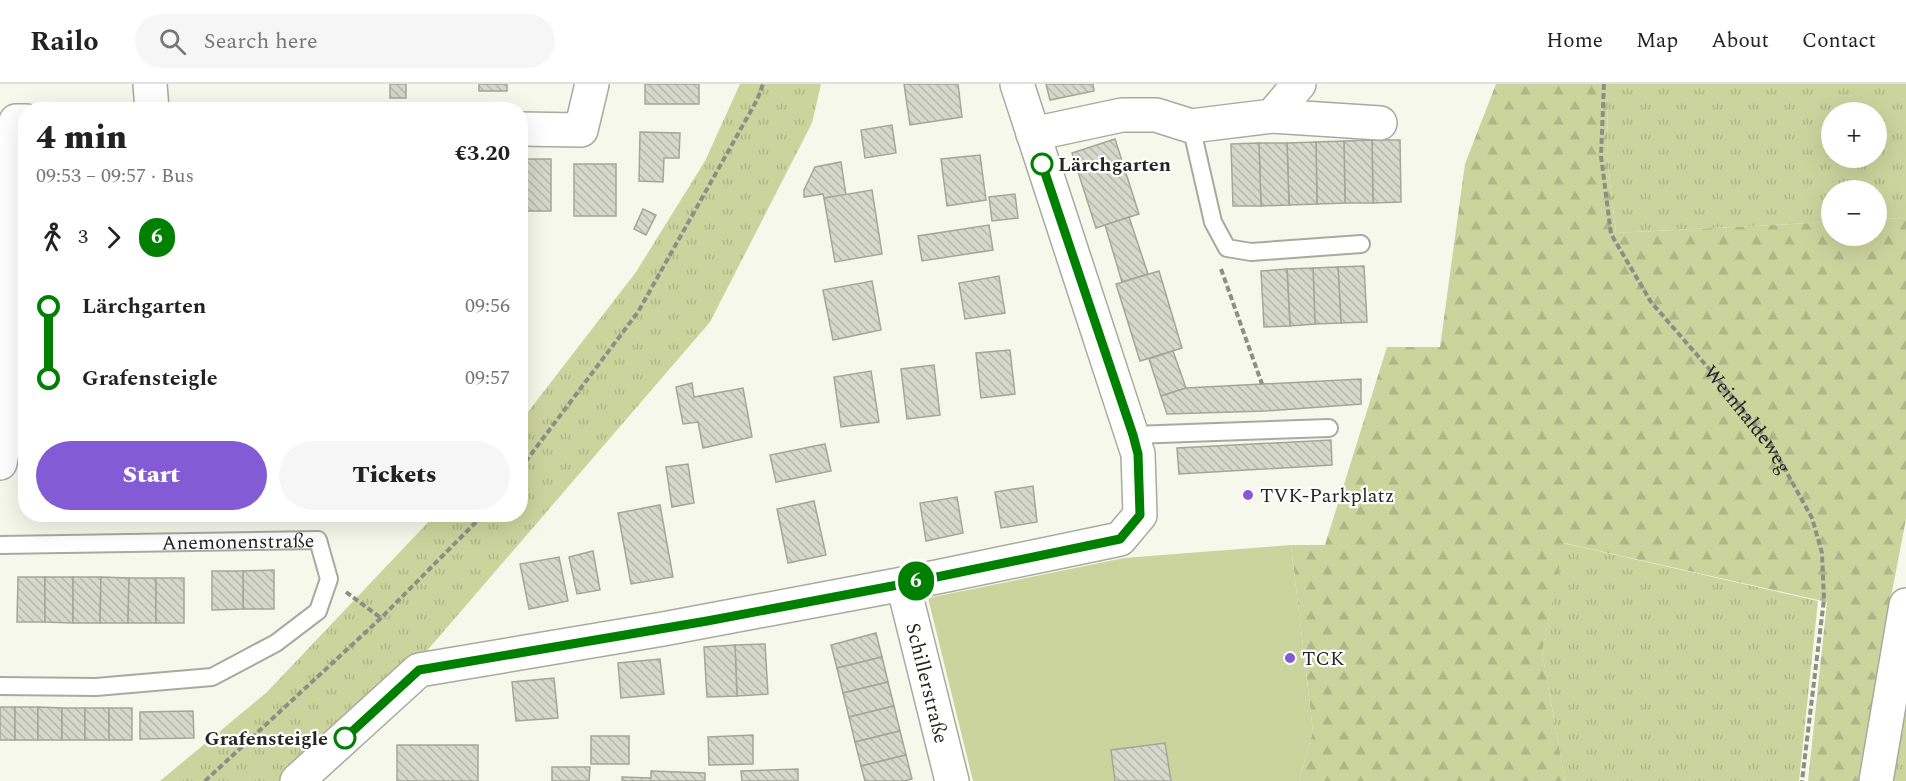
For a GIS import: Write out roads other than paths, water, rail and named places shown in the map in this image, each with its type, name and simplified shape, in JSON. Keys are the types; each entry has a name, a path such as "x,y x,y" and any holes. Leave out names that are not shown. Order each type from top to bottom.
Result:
{"street":[{"path":"150,84 151,102"},
{"path":"528,129 581,130 592,84"},
{"path":"297,781 419,670 663,629 903,584 1120,539 1140,515 1138,454 1017,84"},
{"path":"1272,116 1299,84"},
{"path":"1032,134 1122,115 1156,115 1191,126 1272,116 1380,123"},
{"path":"0,463 16,424 18,231"},
{"name":"Schillerstraße","path":"903,584 951,781"},
{"path":"1876,781 1906,605"}],"lane":[{"path":"1191,126 1213,222 1227,248 1251,252 1361,244"},
{"path":"1133,435 1329,428"},
{"name":"Anemonenstraße","path":"0,545 318,540 329,579 318,611 276,643 212,677 96,687 0,686"}],"place":[{"name":"Lärchgarten","path":"1042,164"},
{"name":"TVK-Parkplatz","path":"1248,495"},
{"name":"TCK","path":"1290,658"},
{"name":"Grafensteigle","path":"345,738"}]}
